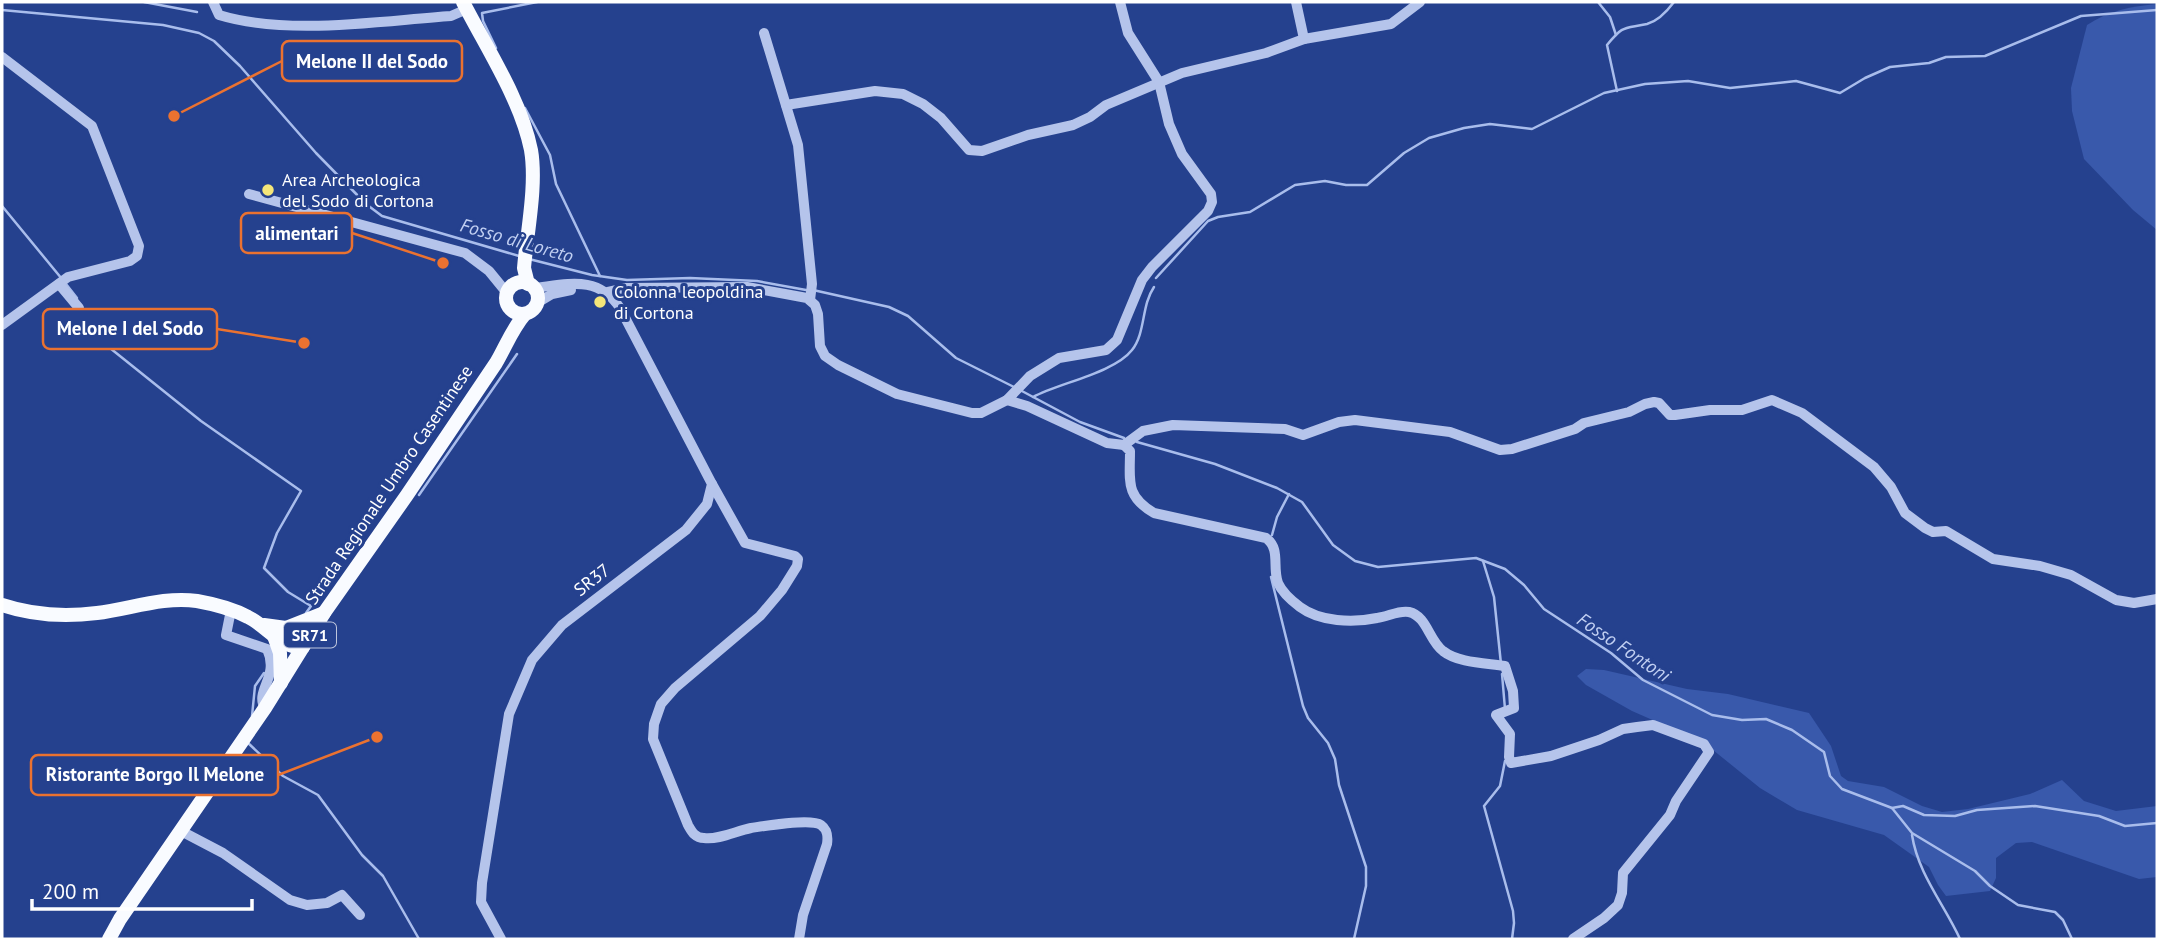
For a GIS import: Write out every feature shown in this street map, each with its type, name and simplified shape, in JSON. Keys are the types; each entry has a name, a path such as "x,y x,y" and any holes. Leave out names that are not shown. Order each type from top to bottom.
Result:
{"main road":[{"path":"465,6 524,126 533,169 525,260 512,331"},
{"path":"519,291 538,296 537,303"},
{"path":"519,291 516,313 525,314"},
{"name":"SR71","path":"512,331 537,303"},
{"name":"Strada Regionale Umbro Casentinese","path":"109,939 281,684 324,613 496,363 512,331"},
{"path":"2,605 24,612 55,615 95,613 183,600 200,602 232,610 275,630 298,634 303,647"},
{"path":"275,630 324,613"},
{"path":"275,630 280,653 281,684"}],"street":[{"path":"214,2 219,15 261,25 295,26 450,16 465,6"},
{"path":"764,33 798,145 811,293 818,314 820,346 825,356 897,394 981,413 1015,392 1059,358 1106,350 1117,340 1143,280 1152,267 1208,211 1212,202 1211,194 1182,154 1169,124 1158,82 1128,33 1120,2"},
{"path":"1296,2 1304,39"},
{"path":"786,105 875,91 903,94 942,118 969,150 982,151 1028,135 1073,125 1106,105 1182,73 1266,53 1304,39 1391,24 1420,2"},
{"path":"2,57 92,126 139,246 137,256 130,261 68,277 2,325"},
{"path":"249,194 464,253 519,291 577,284 603,290 620,308 745,543 798,559 797,566 782,590 760,616 675,688 660,704 653,739 688,825 693,834 701,839 751,828 813,822 823,826 828,835 827,844 803,915 799,939"},
{"path":"59,284 79,308"},
{"path":"537,303 562,292 626,288 747,287 811,293"},
{"path":"1015,392 1027,406 1107,443 1124,444 1143,431 1173,425 1286,429 1303,435 1339,422 1355,420 1450,432 1500,450 1512,449 1574,429 1584,423 1629,412 1645,404 1659,403 1670,415 1675,415 1710,410 1742,410 1772,400 1802,413 1874,467 1891,487 1905,513 1925,528 1933,532 1946,531 1993,559 2040,566 2071,575 2116,600 2134,603 2157,600"},
{"path":"1124,444 1130,452 1130,487 1134,498 1142,506 1154,513 1266,538 1275,547 1278,583 1298,606 1313,615 1335,620 1377,619 1402,611 1413,613 1418,616 1436,646 1445,653 1458,658 1505,666 1513,691 1514,708 1496,715 1510,734 1508,757 1511,764 1551,756 1623,729 1653,725 1704,744 1709,752 1676,801 1670,815 1623,873 1618,905 1573,939"},
{"name":"SR37","path":"501,939 481,902 482,883 509,714 532,660 562,625 686,530 707,504 712,484"},
{"path":"232,610 226,635 267,649 270,655 272,673 261,695 261,703 265,708"},
{"path":"181,831 223,853 290,900 307,905 327,903 342,895 360,915"}],"shaded area":[{"path":"2157,4 2157,230 2133,210 2084,159 2072,111 2071,88 2087,25 2120,10"},
{"path":"1586,669 1604,670 1687,689 1728,694 1809,713 1831,746 1841,776 1848,781 1884,787 1922,806 1942,812 1968,809 2030,794 2062,780 2084,801 2116,811 2157,806 2157,877 2139,879 2032,842 2016,843 1996,858 1996,878 1990,891 1946,896 1929,867 1884,835 1797,810 1760,788 1713,750 1689,736 1632,711 1586,685 1577,676"}],"waterway":[{"path":"144,2 197,12"},
{"path":"496,48 482,13 537,2"},
{"path":"1598,2 1610,17 1616,35"},
{"path":"1617,91 1607,45 1625,29 1655,20 1674,2"},
{"name":"Fosso di Loreto","path":"2,10 163,25 199,33 214,41 240,66 316,153 366,204 382,216 519,256"},
{"path":"1156,278 1208,221 1250,212 1295,185 1325,181 1367,185 1404,153 1429,138 1464,128 1490,124 1532,129 1604,93 1645,84 1688,81 1730,88 1796,81 1840,93 1890,67 1929,63 1946,57 1985,56 2081,16 2157,10"},
{"path":"525,108 550,155 556,184 600,276"},
{"path":"2,206 62,279"},
{"name":"Fosso di Loreto","path":"529,259 592,275 627,280 690,278 757,281 806,290"},
{"path":"66,284 77,298"},
{"path":"1033,397 1100,371 1124,358 1136,343 1154,287"},
{"name":"Fosso di Loreto","path":"813,290 889,307 908,316 956,358 1014,387"},
{"path":"80,311 85,328 201,421 301,491 277,533 264,568 288,592 311,606 306,613"},
{"path":"419,495 517,354"},
{"name":"Fosso Fontoni","path":"1020,390 1080,422 1124,438"},
{"name":"Fosso Fontoni","path":"1137,442 1215,464 1277,488 1302,502 1333,545 1355,561 1378,567 1476,558 1505,569 1524,585 1544,609 1611,653 1643,680 1712,715 1742,720 1766,719 1792,730 1824,752 1830,776 1842,789 1892,808 1903,806 1924,815 1955,816 1977,810 2035,806 2099,816 2125,826 2157,823"},
{"path":"1272,535 1277,517 1289,494"},
{"path":"1483,561 1494,597 1501,664"},
{"path":"1271,577 1303,706 1308,718 1328,743 1335,759 1339,785 1366,867 1366,886 1354,939"},
{"path":"252,716 255,686 264,673"},
{"path":"1502,674 1505,709"},
{"path":"247,742 283,776 318,795 362,855 383,876 419,939"},
{"path":"1505,761 1500,786 1484,806 1513,911 1512,939"},
{"path":"1892,808 1912,833 1975,871 1990,886 2018,905 2055,912 2063,920 2072,939"},
{"path":"1912,835 1920,863 1960,939"}],"place":[{"name":"Melone II del Sodo","path":"174,116"},
{"name":"Area Archeologica del Sodo di Cortona","path":"268,190"},
{"name":"alimentari","path":"443,263"},
{"name":"Colonna leopoldina di Cortona","path":"600,302"},
{"name":"Melone I del Sodo","path":"304,343"},
{"name":"Ristorante Borgo Il Melone","path":"377,737"}]}
